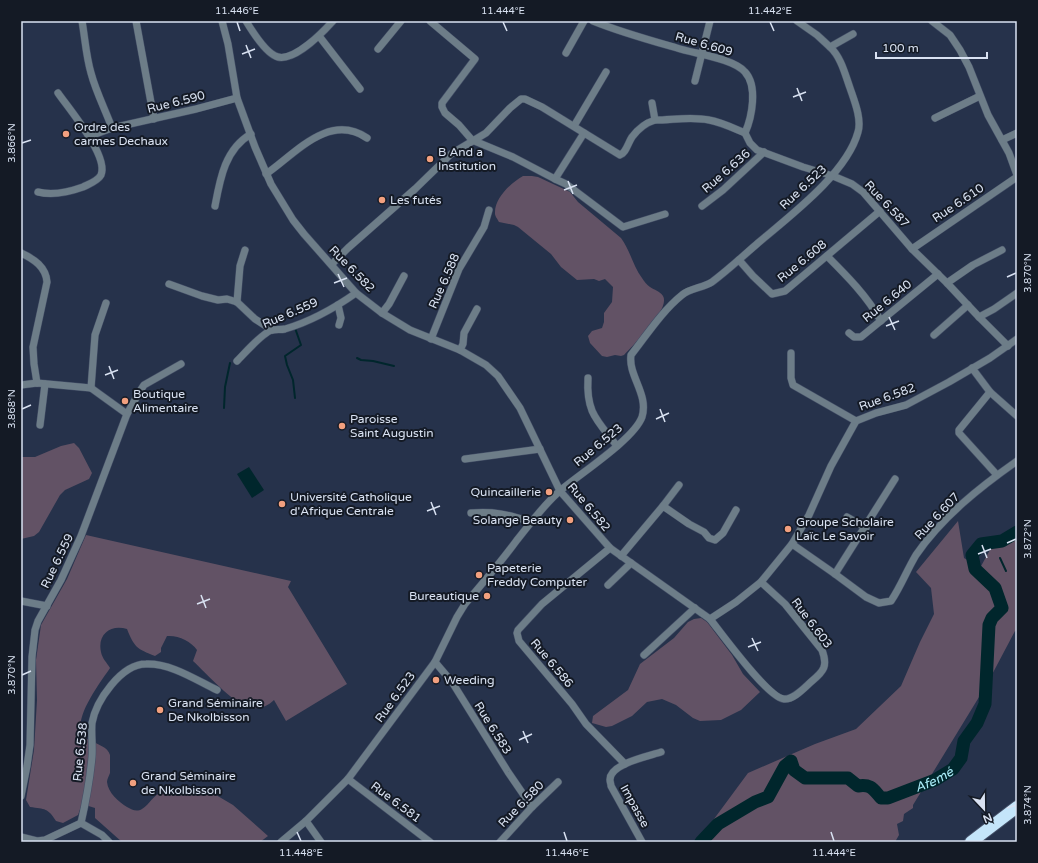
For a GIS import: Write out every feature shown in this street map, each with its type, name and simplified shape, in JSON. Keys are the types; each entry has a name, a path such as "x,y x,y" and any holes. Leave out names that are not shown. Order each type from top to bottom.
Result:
{"highway":[{"path":"971,842 1017,807"}],"street":[{"path":"82,21 86,54 91,75 112,128"},
{"path":"136,21 154,119"},
{"name":"Rue 6.582","path":"222,21 228,44 236,98 266,174 293,220 356,292 382,313 410,330 431,340 460,350 486,365 498,376 520,408 560,491 610,548 710,619 736,602 761,582 792,544 809,515 832,466 856,421 876,413 906,405 990,358 1017,339"},
{"path":"246,21 260,42 270,53 279,57 288,56 299,51 319,36 333,21"},
{"path":"378,49 401,21"},
{"path":"430,21 475,59 442,103 445,113 472,140 513,157 566,184 623,227 665,214"},
{"path":"566,53 584,21"},
{"name":"Rue 6.609","path":"593,21 628,34 729,62 745,71 748,76 753,97 752,112 745,133"},
{"path":"695,81 710,21"},
{"name":"Rue 6.523","path":"281,842 306,821 348,779 435,662 457,617 532,522 560,491 617,446 638,425 643,409 642,396 630,362 631,355 657,321 682,294 711,282 739,260 833,176 850,149 859,130 856,104 840,61 834,50 817,35 797,21"},
{"path":"932,21 950,35 955,42 968,67 988,115 1009,153 1017,176"},
{"path":"830,47 853,34"},
{"path":"319,36 360,89"},
{"path":"574,126 606,72"},
{"path":"38,192 54,194 76,190 97,180 100,176 101,164 90,136 58,93"},
{"path":"935,118 980,96"},
{"name":"Rue 6.590","path":"90,136 112,128 196,109 236,98"},
{"path":"332,264 415,189 446,158 486,132 510,108 521,100 525,99 537,104 614,152 622,154 639,129 655,120 707,119 716,121 745,133"},
{"path":"652,103 655,120"},
{"path":"266,174 308,141 319,135 348,130 367,138"},
{"path":"555,179 584,133"},
{"name":"Rue 6.587","path":"745,133 750,143 757,150 833,176 852,184 863,192 912,249 1008,346"},
{"path":"1002,140 1017,133"},
{"path":"215,206 220,180 228,158 236,146 251,134"},
{"name":"Rue 6.636","path":"702,206 728,186 764,152"},
{"name":"Rue 6.610","path":"912,249 1017,176"},
{"name":"Rue 6.588","path":"431,340 459,269 484,227 489,210"},
{"name":"Rue 6.608","path":"739,260 772,294 785,291 880,211"},
{"path":"236,302 240,266 244,250"},
{"path":"947,283 973,265 1002,250"},
{"path":"21,253 37,263 46,274 47,282 33,347 37,383"},
{"path":"827,256 852,281 869,302 881,321"},
{"name":"Rue 6.640","path":"849,333 854,337 861,337 938,274"},
{"path":"382,313 389,304 404,276"},
{"path":"169,284 202,296 236,302 255,319 272,330"},
{"name":"Rue 6.559","path":"237,360 259,339 272,330 284,329 338,305 356,292"},
{"path":"979,317 994,309 1017,293"},
{"path":"91,388 95,335 106,303"},
{"path":"338,305 340,318 339,325"},
{"path":"934,335 968,305"},
{"path":"460,350 464,333 477,309"},
{"path":"791,353 791,378 794,385 856,421"},
{"name":"Rue 6.559","path":"21,796 30,745 32,657 35,630 38,621 61,580 81,536 127,414 144,385 181,364"},
{"path":"972,368 990,392 1017,416"},
{"path":"588,378 587,393 589,404 595,418 617,446"},
{"path":"21,385 37,383 91,388 127,414"},
{"path":"40,425 45,384"},
{"path":"990,392 959,430 959,433 997,476"},
{"path":"465,458 540,449"},
{"name":"Rue 6.607","path":"835,574 859,593 872,600 880,603 891,601 917,555 948,516 1017,461"},
{"path":"792,544 835,574 866,528 895,480"},
{"path":"621,556 663,506 678,485"},
{"path":"663,506 689,524 704,532 709,538 715,540 723,533 736,510"},
{"path":"471,513 501,513 532,522"},
{"path":"847,517 866,528"},
{"name":"Rue 6.586","path":"610,548 542,604 518,630 517,633 519,641 572,704 586,724 625,764"},
{"path":"608,586 631,563"},
{"name":"Rue 6.603","path":"710,619 755,675 778,697 784,700 795,696 819,675 825,667 825,658 822,650 785,604 761,582"},
{"path":"21,602 47,606"},
{"path":"644,655 695,608"},
{"name":"Rue 6.583","path":"435,662 452,682 508,772 532,807"},
{"name":"Rue 6.538","path":"81,823 92,757 92,723 102,699 111,685 122,673 145,664 162,666 178,671 217,690"},
{"path":"625,764 661,752"},
{"name":"Impasse","path":"625,764 614,771 611,775 611,786 642,842"},
{"name":"Rue 6.581","path":"348,779 425,840"},
{"name":"Rue 6.580","path":"500,842 532,807 558,782"},
{"path":"306,821 321,842"},
{"path":"21,837 37,841 45,840 81,823 102,835 109,842"}],"shaded area":[{"path":"523,176 538,177 570,192 578,202 621,238 636,268 644,280 649,286 662,294 664,302 656,318 650,327 624,355 607,357 602,356 590,343 588,336 592,331 602,328 604,313 612,302 613,287 605,279 599,281 594,279 577,280 561,267 551,254 518,227 499,222 495,214 497,202 513,183"},
{"path":"74,443 79,448 92,473 89,479 65,490 60,495 39,532 34,536 21,539 21,457 35,457 61,446"},
{"path":"249,467 264,490 252,498 237,474"},
{"path":"958,521 964,558 980,568 991,548 1017,537 1017,630 1015,631 987,684 913,805 913,808 904,814 903,821 897,824 899,835 895,842 697,842 748,773 815,744 856,729 901,686 934,614 931,588 916,572"},
{"path":"86,535 291,581 288,587 347,684 286,721 274,700 262,707 252,708 242,704 227,694 193,661 197,650 188,641 175,636 167,636 161,648 161,652 155,656 137,647 127,629 116,628 106,632 101,640 100,646 103,658 110,668 86,706 80,727 83,736 105,748 109,752 110,773 107,781 109,790 114,797 127,807 134,810 140,810 145,807 156,795 162,792 216,795 233,805 268,836 260,842 122,842 95,818 95,808 82,804 78,815 63,823 56,821 46,810 30,807 26,800 34,750 37,700 36,660 41,625 67,579"},
{"path":"701,618 707,622 732,655 743,674 760,692 741,710 721,720 700,721 693,718 676,705 662,699 647,702 632,716 612,726 606,727 592,723 593,716 628,690 640,664 674,638 688,622"}],"waterway":[{"path":"295,328 301,345 285,356 293,380 295,398"},
{"path":"357,358 394,366"},
{"path":"224,408 225,387 230,363"},
{"name":"Afemé","path":"701,842 718,824 755,802 768,797 785,766 791,761 794,770 805,778 848,778 858,786 866,786 871,788 881,798 888,798 935,780 953,769 961,758 964,741 977,723 985,704 989,625 992,618 1002,608 995,588 975,569 972,555 981,544 1002,541 1017,532"},
{"path":"1000,558 1006,571"}],"place":[{"name":"Ordre des carmes Dechaux","path":"66,134"},
{"name":"B And a Institution","path":"430,159"},
{"name":"Les futés","path":"382,200"},
{"name":"Boutique Alimentaire","path":"125,401"},
{"name":"Paroisse Saint Augustin","path":"342,426"},
{"name":"Quincaillerie","path":"549,492"},
{"name":"Université Catholique d'Afrique Centrale","path":"282,504"},
{"name":"Solange Beauty","path":"570,520"},
{"name":"Groupe Scholaire Laïc Le Savoir","path":"788,529"},
{"name":"Papeterie Freddy Computer","path":"479,575"},
{"name":"Bureautique","path":"487,596"},
{"name":"Weeding","path":"436,680"},
{"name":"Grand Séminaire De Nkolbisson","path":"160,710"},
{"name":"Grand Séminaire de Nkolbisson","path":"133,783"}]}
